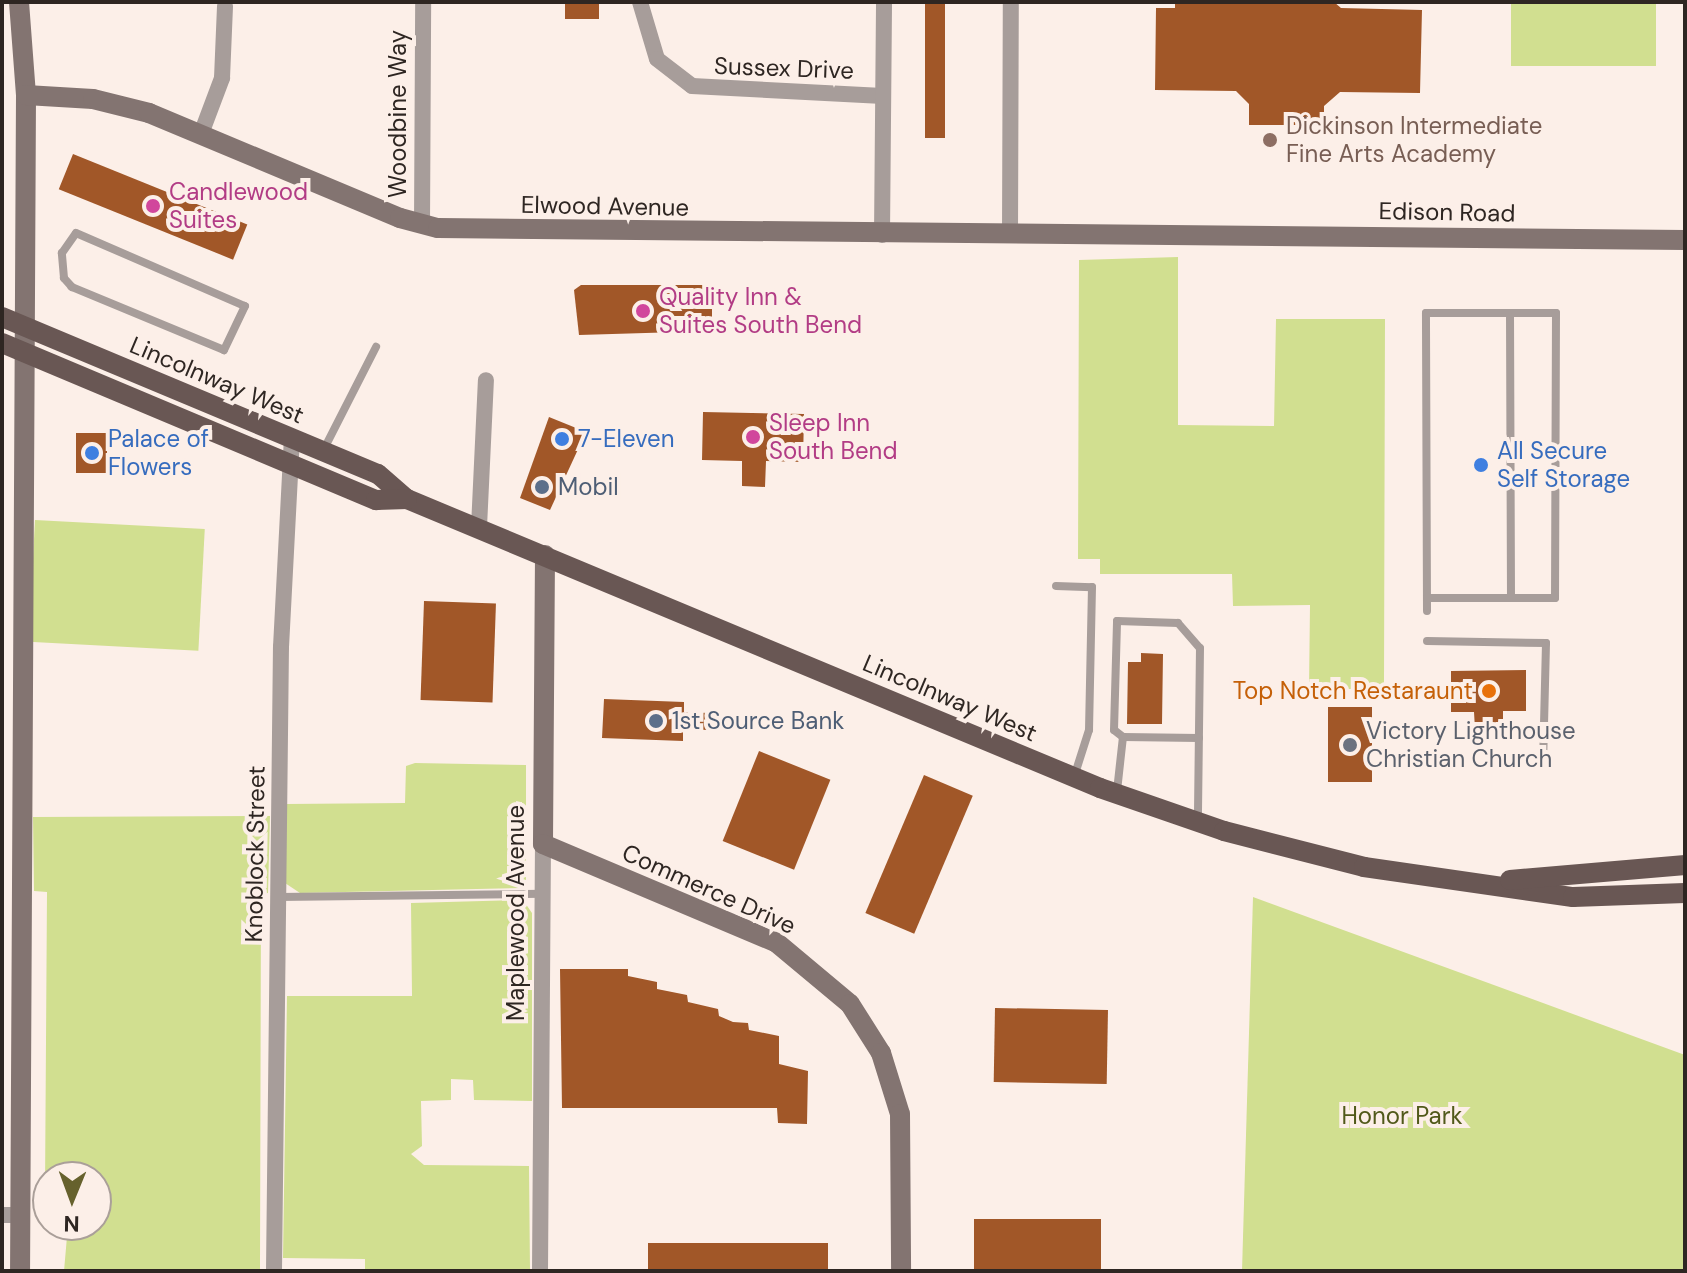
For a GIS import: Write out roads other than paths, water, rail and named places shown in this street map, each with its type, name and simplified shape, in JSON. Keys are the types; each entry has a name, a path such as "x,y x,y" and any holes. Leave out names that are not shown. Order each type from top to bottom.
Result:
{"main road":[{"name":"Lincolnway West","path":"2,317 378,474 407,499 1074,778 1198,822 1364,867 1573,897 1685,893"},
{"name":"Lincolnway West","path":"2,343 376,500 407,499"},
{"name":"Lincolnway West","path":"1491,883 1571,870 1685,865"}],"street":[{"path":"19,2 26,95 11,1215 20,1271"},
{"name":"Woodbine Way","path":"422,225 423,2"},
{"name":"Sussex Drive","path":"640,2 657,59 692,86 883,96"},
{"path":"882,235 884,2"},
{"path":"1010,234 1011,2"},
{"path":"201,134 222,78 225,6"},
{"name":"Elwood Avenue","path":"26,95 121,104 422,225 882,235 1209,236"},
{"name":"Edison Road","path":"1209,236 1685,240"},
{"path":"479,527 486,380"},
{"name":"Knoblock Street","path":"274,1271 281,647 292,439"},
{"name":"Maplewood Avenue","path":"540,1271 545,555"},
{"name":"Commerce Drive","path":"543,844 777,943 850,1004 881,1053 900,1114 901,1271"}],"lane":[{"path":"76,233 245,306 224,350 72,287 64,278 62,253 76,233"},
{"path":"1427,598 1555,598 1556,313 1426,313 1427,611"},
{"path":"1510,313 1511,598"},
{"path":"322,451 376,347"},
{"path":"1056,586 1092,587 1089,730 1074,778"},
{"path":"1198,822 1199,738 1200,648 1178,623 1117,621 1114,730 1123,737 1199,738"},
{"path":"1427,641 1546,643 1543,764"},
{"path":"1117,794 1123,737"},
{"path":"278,897 542,894"}],"place":[{"name":"Dickinson Intermediate Fine Arts Academy","path":"1270,140"},
{"name":"Candlewood Suites","path":"153,206"},
{"name":"Quality Inn & Suites South Bend","path":"643,311"},
{"name":"Sleep Inn South Bend","path":"753,437"},
{"name":"7-Eleven","path":"562,439"},
{"name":"Palace of Flowers","path":"92,453"},
{"name":"All Secure Self Storage","path":"1481,465"},
{"name":"Mobil","path":"542,487"},
{"name":"Top Notch Restaraunt","path":"1489,691"},
{"name":"1st Source Bank","path":"656,721"},
{"name":"Victory Lighthouse Christian Church","path":"1350,745"}],"park label":[{"name":"Honor Park","path":"1402,1116"}]}
